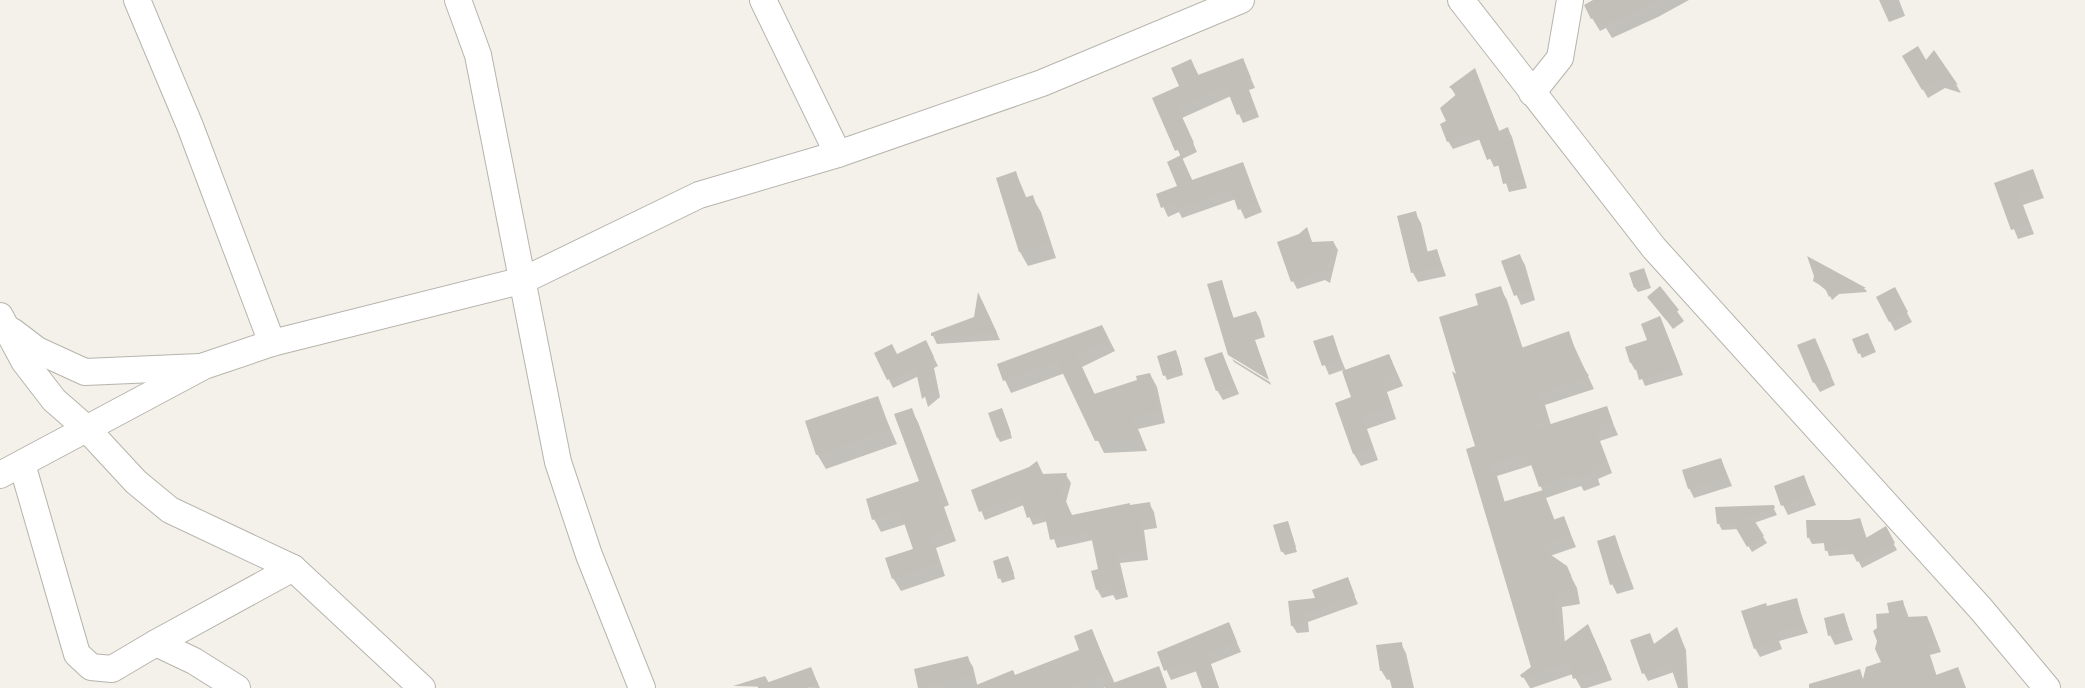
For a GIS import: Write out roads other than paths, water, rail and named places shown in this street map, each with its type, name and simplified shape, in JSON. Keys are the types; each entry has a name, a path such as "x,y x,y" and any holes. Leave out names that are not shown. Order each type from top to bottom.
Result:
{"street":[{"path":"137,0 190,126 272,343"},
{"path":"458,0 478,56 524,280 558,462 589,555 642,688"},
{"path":"763,0 838,153"},
{"path":"293,568 112,669 92,667 77,654 11,469 204,366 272,343 524,280 699,195 838,153 1042,83 1241,0"},
{"path":"1461,0 1654,248 1981,609 2047,688"},
{"path":"1532,93 1560,58 1570,0"},
{"path":"2,321 37,350 85,372 204,366"},
{"path":"2,321 24,361 54,400 86,428 136,482 170,510 293,568 422,688"},
{"path":"156,643 194,661 237,688"}]}
